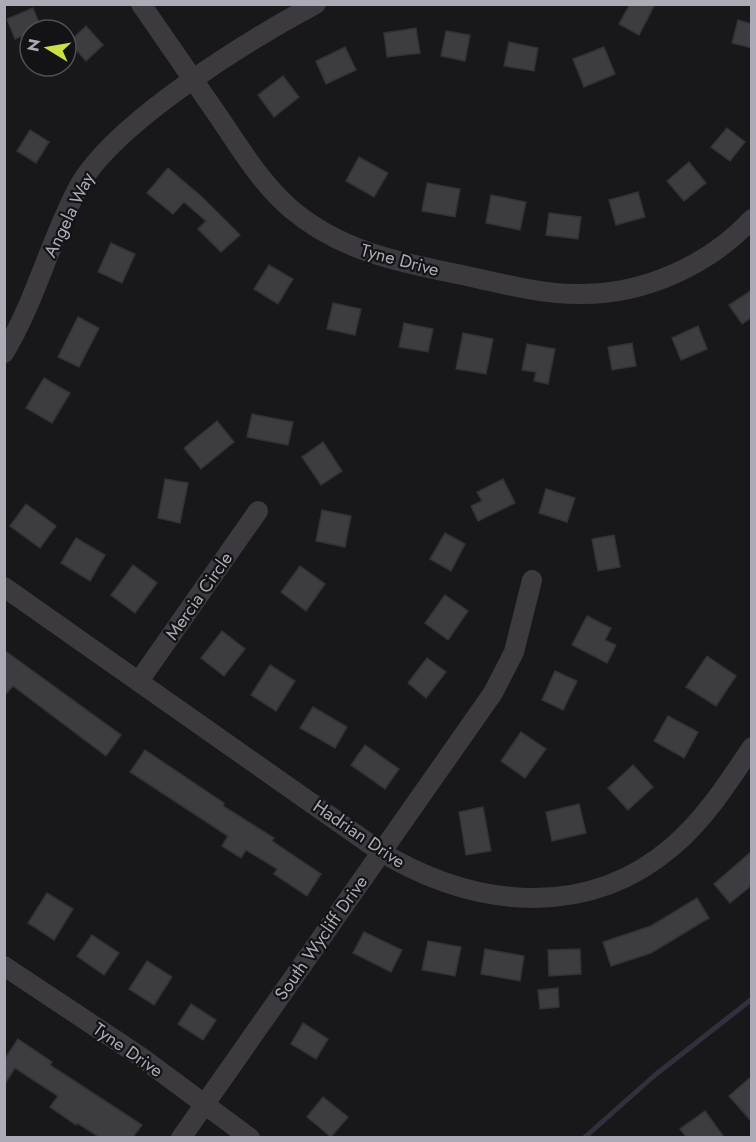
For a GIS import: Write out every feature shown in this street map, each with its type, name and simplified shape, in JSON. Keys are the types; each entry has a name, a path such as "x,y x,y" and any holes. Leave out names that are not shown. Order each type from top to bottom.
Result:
{"street":[{"name":"Tyne Drive","path":"141,4 252,165 288,207 310,225 340,241 384,258 560,293 599,293 637,287 675,273 711,253 752,219"},
{"name":"Angela Way","path":"4,353 33,298 69,205 90,169 112,144 194,80 316,4"},
{"name":"Mercia Circle","path":"140,681 258,511"},
{"name":"South Wycliff Drive","path":"181,1137 505,672 520,634 532,580"},
{"name":"Hadrian Drive","path":"4,587 381,852 443,884 483,895 543,898 588,892 636,871 672,847 706,813 752,747"},
{"name":"Tyne Drive","path":"4,966 141,1057 250,1137"}],"building":[{"path":"630,4 655,4 639,35 619,24"},
{"path":"33,8 37,18 18,18 18,38 15,39 7,19"},
{"path":"738,20 752,24 752,48 732,43"},
{"path":"86,26 103,45 86,61 78,52 78,34"},
{"path":"416,28 420,53 387,57 384,33"},
{"path":"446,31 470,35 465,61 441,56"},
{"path":"509,42 538,48 534,71 504,66"},
{"path":"345,47 356,70 326,84 316,61"},
{"path":"604,47 615,74 584,87 573,59"},
{"path":"283,76 299,97 274,117 258,95"},
{"path":"727,128 745,142 730,161 711,147"},
{"path":"30,130 49,142 36,163 17,151"},
{"path":"359,157 388,173 374,197 346,181"},
{"path":"689,162 706,183 684,201 667,181"},
{"path":"168,168 202,197 240,235 221,252 198,229 206,221 184,202 173,214 147,193"},
{"path":"427,183 460,189 455,217 422,211"},
{"path":"638,192 645,217 616,225 609,200"},
{"path":"491,195 526,202 520,230 486,223"},
{"path":"549,213 581,217 578,239 546,235"},
{"path":"111,243 135,254 122,283 98,272"},
{"path":"269,265 293,279 278,304 254,289"},
{"path":"752,290 752,317 742,324 729,305"},
{"path":"333,303 361,309 355,335 327,329"},
{"path":"78,317 99,328 79,367 58,357"},
{"path":"404,323 433,329 428,352 399,347"},
{"path":"698,326 707,349 681,360 672,338"},
{"path":"463,333 493,339 486,374 456,369"},
{"path":"632,343 636,366 612,370 608,347"},
{"path":"527,344 555,349 548,384 534,381 536,372 522,370"},
{"path":"44,378 70,393 52,423 26,408"},
{"path":"252,414 293,422 288,445 247,437"},
{"path":"217,421 234,442 201,469 184,448"},
{"path":"323,442 342,471 321,485 302,457"},
{"path":"165,479 188,483 180,523 158,518"},
{"path":"503,479 515,503 478,521 471,506 482,501 477,492"},
{"path":"546,489 575,498 567,522 539,513"},
{"path":"26,504 56,526 40,548 10,526"},
{"path":"322,510 351,516 345,547 316,541"},
{"path":"445,533 465,544 451,571 430,559"},
{"path":"614,535 620,567 598,571 592,539"},
{"path":"76,538 105,555 90,581 61,563"},
{"path":"133,565 157,583 135,613 111,595"},
{"path":"300,566 325,584 306,611 281,592"},
{"path":"445,595 468,611 448,640 425,623"},
{"path":"587,616 611,628 605,640 616,645 607,663 572,645"},
{"path":"222,631 245,649 224,676 201,658"},
{"path":"4,650 121,735 106,756 13,686 4,696"},
{"path":"707,656 736,676 716,706 686,687"},
{"path":"427,658 446,672 426,698 408,683"},
{"path":"270,665 295,681 276,711 251,695"},
{"path":"555,671 577,681 563,710 542,700"},
{"path":"313,707 347,727 335,748 300,728"},
{"path":"668,716 698,732 684,758 654,741"},
{"path":"521,732 546,749 525,778 501,761"},
{"path":"365,745 399,769 385,789 351,765"},
{"path":"145,750 224,803 223,806 274,838 272,841 321,874 307,896 274,874 277,869 246,850 241,858 222,846 228,836 130,772"},
{"path":"633,765 653,787 628,810 608,788"},
{"path":"579,804 586,833 552,841 546,812"},
{"path":"483,807 491,851 466,855 459,812"},
{"path":"752,851 752,885 730,903 714,884"},
{"path":"47,893 73,909 54,940 28,923"},
{"path":"697,898 709,918 651,953 611,966 603,942 651,926"},
{"path":"364,932 402,950 391,972 353,953"},
{"path":"92,935 119,953 104,975 77,956"},
{"path":"428,941 461,947 455,976 422,970"},
{"path":"485,949 524,956 520,981 481,974"},
{"path":"580,949 581,974 549,976 548,950"},
{"path":"147,961 172,977 154,1005 129,989"},
{"path":"558,988 559,1007 540,1009 538,990"},
{"path":"191,1004 216,1020 203,1040 178,1024"},
{"path":"303,1023 328,1039 316,1059 291,1044"},
{"path":"18,1039 52,1062 50,1065 142,1125 133,1137 99,1137 77,1123 76,1125 50,1107 58,1096 15,1068 4,1085 4,1060"},
{"path":"752,1076 752,1122 729,1096"},
{"path":"323,1097 348,1117 331,1137 307,1117"},
{"path":"705,1111 724,1137 686,1137 680,1129"}],"waterway":[{"path":"584,1138 655,1075 752,999"}]}
